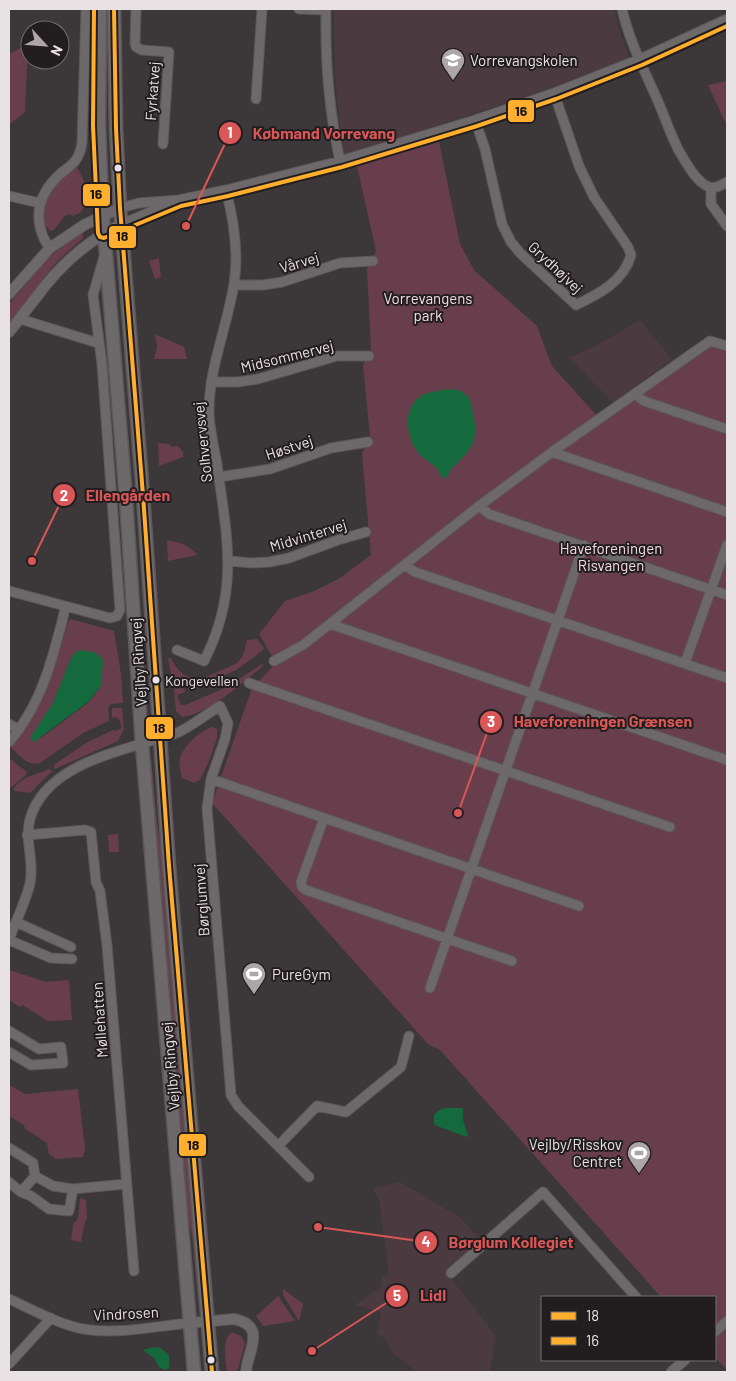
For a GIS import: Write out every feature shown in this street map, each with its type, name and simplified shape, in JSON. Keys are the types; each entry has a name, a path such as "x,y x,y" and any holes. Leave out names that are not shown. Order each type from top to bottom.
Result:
{"main road":[{"name":"Vejlby Ringvej","path":"100,9 99,118 104,232 126,499 142,744 194,1372"},
{"name":"Vejlby Ringvej","path":"114,9 115,108 120,208 144,505 160,738 212,1372"}],"street":[{"path":"50,248 45,242 39,222 40,203 48,188 57,177 76,160 82,143 86,9"},
{"name":"Fyrkatvej","path":"136,9 134,43 136,47 142,50 169,52 163,144"},
{"path":"256,99 262,9"},
{"path":"299,9 326,10 326,52 329,87 334,135 340,161"},
{"path":"622,9 640,59 678,148 696,176 711,188 727,182"},
{"path":"9,332 62,266 104,232 150,211 179,200 340,161 475,120 554,93 640,59 727,18"},
{"name":"Grydhøjvej","path":"475,120 485,149 502,224 511,242 521,254 576,305 593,297 614,283 625,270 631,254 594,196 583,174 554,93"},
{"path":"711,188 711,204 727,226"},
{"name":"Solhvervsvej","path":"177,650 204,661 212,646 228,585 229,561 227,538 209,413 211,382 234,285 236,246 226,190"},
{"path":"9,196 40,203"},
{"path":"9,294 50,248 72,232 120,208 142,202 179,200"},
{"name":"Vejlby Ringvej","path":"65,606 110,618 117,616 120,610 102,364 98,343 94,295 106,253"},
{"name":"Vårvej","path":"234,285 262,285 282,282 340,263 373,261"},
{"path":"20,319 98,343"},
{"path":"274,661 303,645 479,506 552,452 710,341 727,346"},
{"name":"Midsommervej","path":"211,382 238,382 258,379 337,356 369,356"},
{"path":"635,394 644,401 727,429"},
{"name":"Høstvej","path":"218,478 270,469 331,448 368,442"},
{"path":"552,452 727,512"},
{"path":"479,506 489,514 727,595"},
{"name":"Midvintervej","path":"229,561 252,563 290,558 366,532"},
{"path":"430,988 504,770 584,545"},
{"path":"685,663 727,545"},
{"path":"405,565 415,572 727,678"},
{"path":"9,591 65,606 42,691 33,709 9,742"},
{"path":"330,624 727,760"},
{"path":"250,683 670,827"},
{"name":"Børglumvej","path":"160,738 181,731 220,706 228,724 212,779 208,803 208,828 230,1095 238,1106 309,1177"},
{"path":"9,724 19,730"},
{"path":"72,959 51,958 9,940 30,884 31,871 27,835 30,818 39,798 59,778 76,768 96,760 160,738"},
{"path":"212,779 579,906"},
{"path":"324,818 301,882 302,887 306,890 512,961"},
{"name":"Møllehatten","path":"27,835 85,830 91,832 96,882 100,891 107,945 134,1271"},
{"path":"16,922 71,947"},
{"path":"9,1031 39,1049 61,1047 63,1063 31,1066 9,1052"},
{"path":"278,1146 317,1106 346,1112 401,1067 409,1036"},
{"path":"9,1148 33,1163 35,1176 21,1192"},
{"path":"35,1176 53,1186 73,1190 126,1184"},
{"path":"9,1182 21,1192 31,1196 49,1209 69,1211 73,1190"},
{"path":"451,1273 543,1192 635,1296"},
{"name":"Vindrosen","path":"9,1299 69,1325 101,1330 190,1323"},
{"path":"9,1364 52,1318"},
{"path":"190,1323 234,1319 249,1326 254,1340 246,1372"},
{"path":"716,1331 727,1321"},
{"path":"674,1371 684,1361"}],"shaded area":[{"name":"Vorrevangskolen","path":"334,9 614,9 621,36 630,58 552,88 345,155 341,142 335,74"},
{"path":"640,320 672,359 613,403 568,357 592,348"},
{"path":"448,389 459,390 469,397 474,419 475,436 468,451 451,469 446,478 441,477 438,469 421,455 414,446 409,432 408,417 413,403 418,398 428,393"},
{"path":"81,650 99,655 103,661 101,686 88,702 34,742 30,738 53,703 71,658 76,652"},
{"path":"444,1108 463,1109 463,1120 467,1137 434,1124 434,1115"},
{"path":"400,1182 461,1218 481,1240 446,1272 496,1336 490,1372 417,1372 393,1353 384,1338 377,1334 381,1312 355,1305 382,1286 382,1277 389,1274 379,1201 373,1188"},
{"path":"154,1347 161,1348 169,1356 169,1368 165,1370 160,1368 154,1358 143,1350"}],"green space":[{"path":"20,48 20,70 27,70 25,112 10,124 9,124 9,54"},
{"path":"727,81 727,126 708,85"},
{"name":"Vorrevangens park","path":"439,142 460,244 474,270 537,326 552,366 598,417 302,641 272,656 259,634 285,601 312,592 340,578 371,555 362,454 370,436 363,365 371,351 367,269 376,251 357,166"},
{"path":"75,166 85,186 85,204 80,212 73,216 70,214 65,216 54,230 50,231 44,224 47,197"},
{"path":"83,231 83,238 55,264 9,324 9,304 47,259"},
{"path":"159,258 161,277 155,279 149,261"},
{"path":"155,334 184,347 187,359 154,359 157,347"},
{"name":"Haveforeningen Risvangen","path":"710,345 727,351 727,1370 716,1358 716,1296 660,1296 440,1050 428,1044 212,803 252,688 277,662 371,596 551,457"},
{"path":"158,443 169,444 172,447 178,446 183,452 183,457 159,466"},
{"path":"167,540 187,546 197,555 168,561"},
{"path":"69,620 114,631 121,674 123,703 111,704 108,708 109,721 83,733 40,763 28,762 11,747 31,720 42,700","holes":["71,658 99,689 88,703 41,738 31,738 53,703"]},
{"path":"257,639 264,648 262,651 236,670 193,690 189,690 187,684 173,684 168,658 171,658 180,672 186,676 191,678 204,677 234,665 243,655 247,640"},
{"path":"262,664 264,665 214,704 192,715 182,717 176,711 174,689 184,688 185,692 177,695 181,705 185,705 227,687"},
{"path":"112,708 122,708 124,729 118,741 55,769 55,764 88,742 113,730 116,731 122,728 119,719 112,718"},
{"path":"212,727 217,729 217,738 200,780 194,783 182,778 179,763 182,753 193,739"},
{"path":"150,755 166,884 201,1300 198,1300 193,1241 184,1197 148,756"},
{"path":"10,759 27,772 9,789 9,761"},
{"path":"49,769 52,771 30,793 13,789 25,778"},
{"path":"118,834 119,852 109,852 108,835"},
{"path":"9,970 46,982 69,980 72,1020 48,1021 22,1005 20,1007 9,1000"},
{"path":"9,1085 25,1094 78,1089 85,1149 83,1157 56,1159 49,1154 47,1143 9,1116"},
{"path":"80,1198 86,1200 87,1220 85,1221 81,1242 71,1240 73,1224 78,1219"},
{"path":"283,1289 303,1304 299,1321 283,1295"},
{"path":"278,1296 295,1321 263,1326 256,1316"},
{"path":"232,1332 241,1336 245,1344 237,1372 227,1372 225,1345"}],"transit line":[{"name":"16","path":"94,9 93,126 98,233 100,237 104,238 181,206 342,167 477,126 556,99 642,65 727,26"},
{"name":"18","path":"114,9 116,128 120,208 143,495 169,866 212,1372"}],"place":[{"name":"Vorrevangskolen","path":"453,81"},
{"name":"Købmand Vorrevang","path":"186,226"},
{"name":"Ellengården","path":"32,561"},
{"name":"Kongevellen","path":"156,680"},
{"name":"Haveforeningen Grænsen","path":"458,813"},
{"name":"PureGym","path":"254,995"},
{"name":"Vejlby/Risskov Centret","path":"639,1174"},
{"name":"Børglum Kollegiet","path":"318,1227"},
{"name":"Lidl","path":"312,1351"}]}
